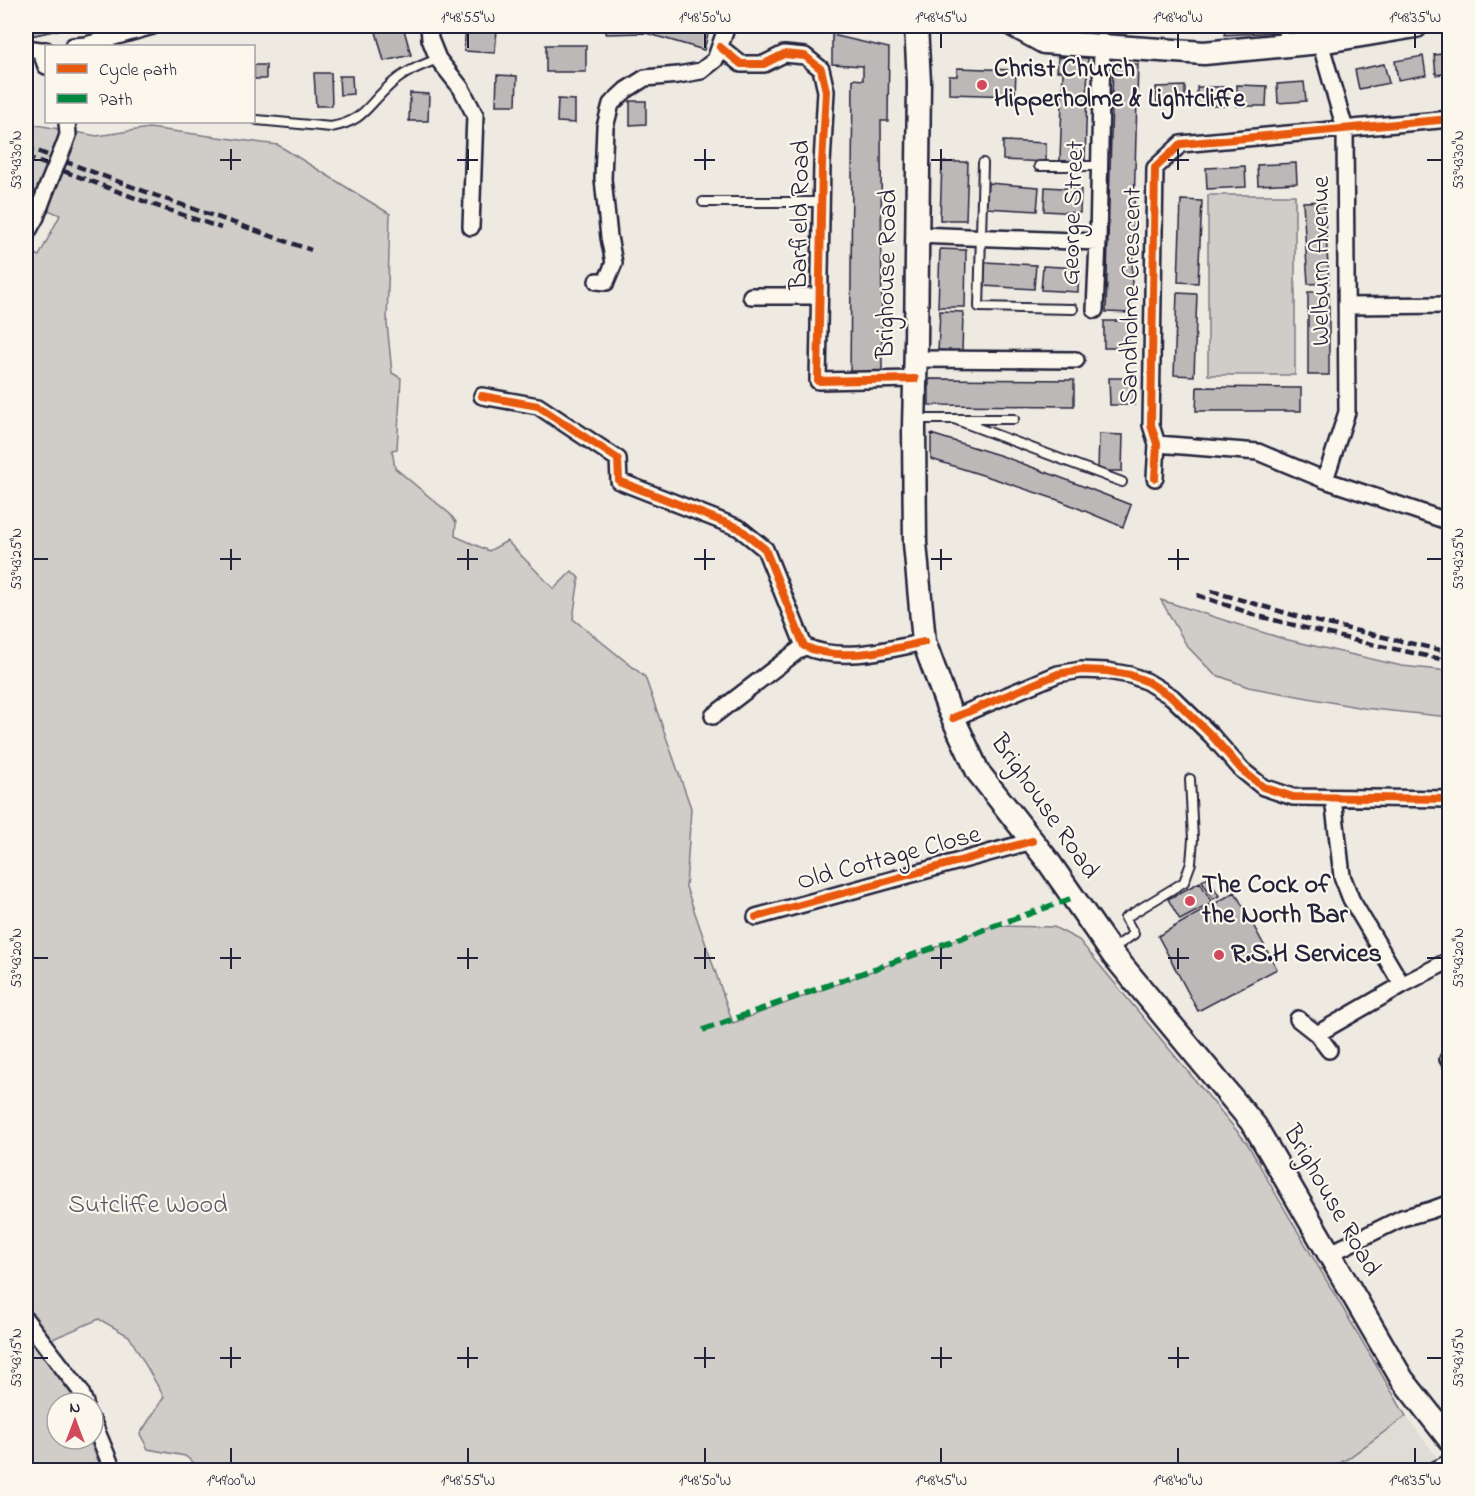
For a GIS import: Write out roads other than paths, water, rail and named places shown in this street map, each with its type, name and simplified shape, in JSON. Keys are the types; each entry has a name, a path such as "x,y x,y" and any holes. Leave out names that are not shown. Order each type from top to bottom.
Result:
{"main road":[{"name":"Brighouse Road","path":"916,26 920,82 914,419 915,543 924,642 952,718 978,772 1048,861 1110,951 1255,1126 1402,1379 1449,1440"},
{"path":"1015,26 1044,42 1204,53 1284,35 1320,42 1404,26"}],"street":[{"path":"86,45 153,26"},
{"path":"429,26 430,39 438,59 461,88 476,115 471,226"},
{"path":"597,281 606,282 614,263 603,179 605,127 611,104 626,90 645,78 701,71 715,60 727,26"},
{"name":"Welburn Avenue","path":"1320,42 1345,129 1347,412 1325,480"},
{"name":"George Street","path":"1095,310 1102,46"},
{"name":"Barfield Road","path":"720,47 741,64 764,64 784,54 805,56 821,69 826,91 821,201 818,381 915,369"},
{"path":"37,49 45,64"},
{"name":"Sandholme Crescent","path":"1155,478 1157,444 1151,425 1155,168 1181,144 1449,119"},
{"path":"26,235 31,215 46,190 64,146 68,135 67,123"},
{"path":"917,235 1098,242"},
{"path":"751,296 820,296"},
{"path":"1347,306 1449,305"},
{"path":"915,369 1076,360"},
{"path":"482,396 538,406 618,459 619,481 739,528 765,549 804,646 815,651 846,655 888,650 924,642"},
{"path":"1157,444 1258,452 1325,480 1449,522"},
{"path":"713,716 804,646"},
{"path":"952,718 1058,674 1081,670 1107,671 1130,675 1146,681 1172,697 1212,736 1242,770 1263,787 1293,797 1449,799"},
{"path":"1333,798 1342,876 1351,899 1402,985"},
{"name":"Old Cottage Close","path":"756,917 1032,842"},
{"path":"1317,1034 1449,960"},
{"path":"1298,1019 1317,1034 1329,1050"},
{"path":"1329,1254 1402,1218 1449,1203"},
{"path":"26,1320 80,1391"},
{"path":"105,1451 113,1470"}],"lane":[{"path":"257,120 330,127 341,125 354,120 363,113 386,88 399,78 416,67 438,59"},
{"path":"983,163 979,307 1073,309"},
{"path":"1039,166 1100,166"},
{"path":"703,202 821,201"},
{"path":"914,419 1014,419"},
{"path":"954,419 1122,482"},
{"path":"1110,951 1134,934 1125,918 1184,882 1191,863 1193,839 1190,779"},
{"path":"1426,1470 1449,1458"}],"railway":[{"path":"26,147 311,250"},
{"path":"26,157 221,228"},
{"path":"1211,591 1310,620 1440,650"},
{"path":"1197,595 1258,616 1450,661"}],"place":[{"name":"Christ Church Hipperholme & Lightcliffe","path":"982,85"},
{"name":"The Cock of the North Bar","path":"1190,901"},
{"name":"R.S.H Services","path":"1219,955"}],"park label":[{"name":"Sutcliffe Wood","path":"148,1206"}]}
